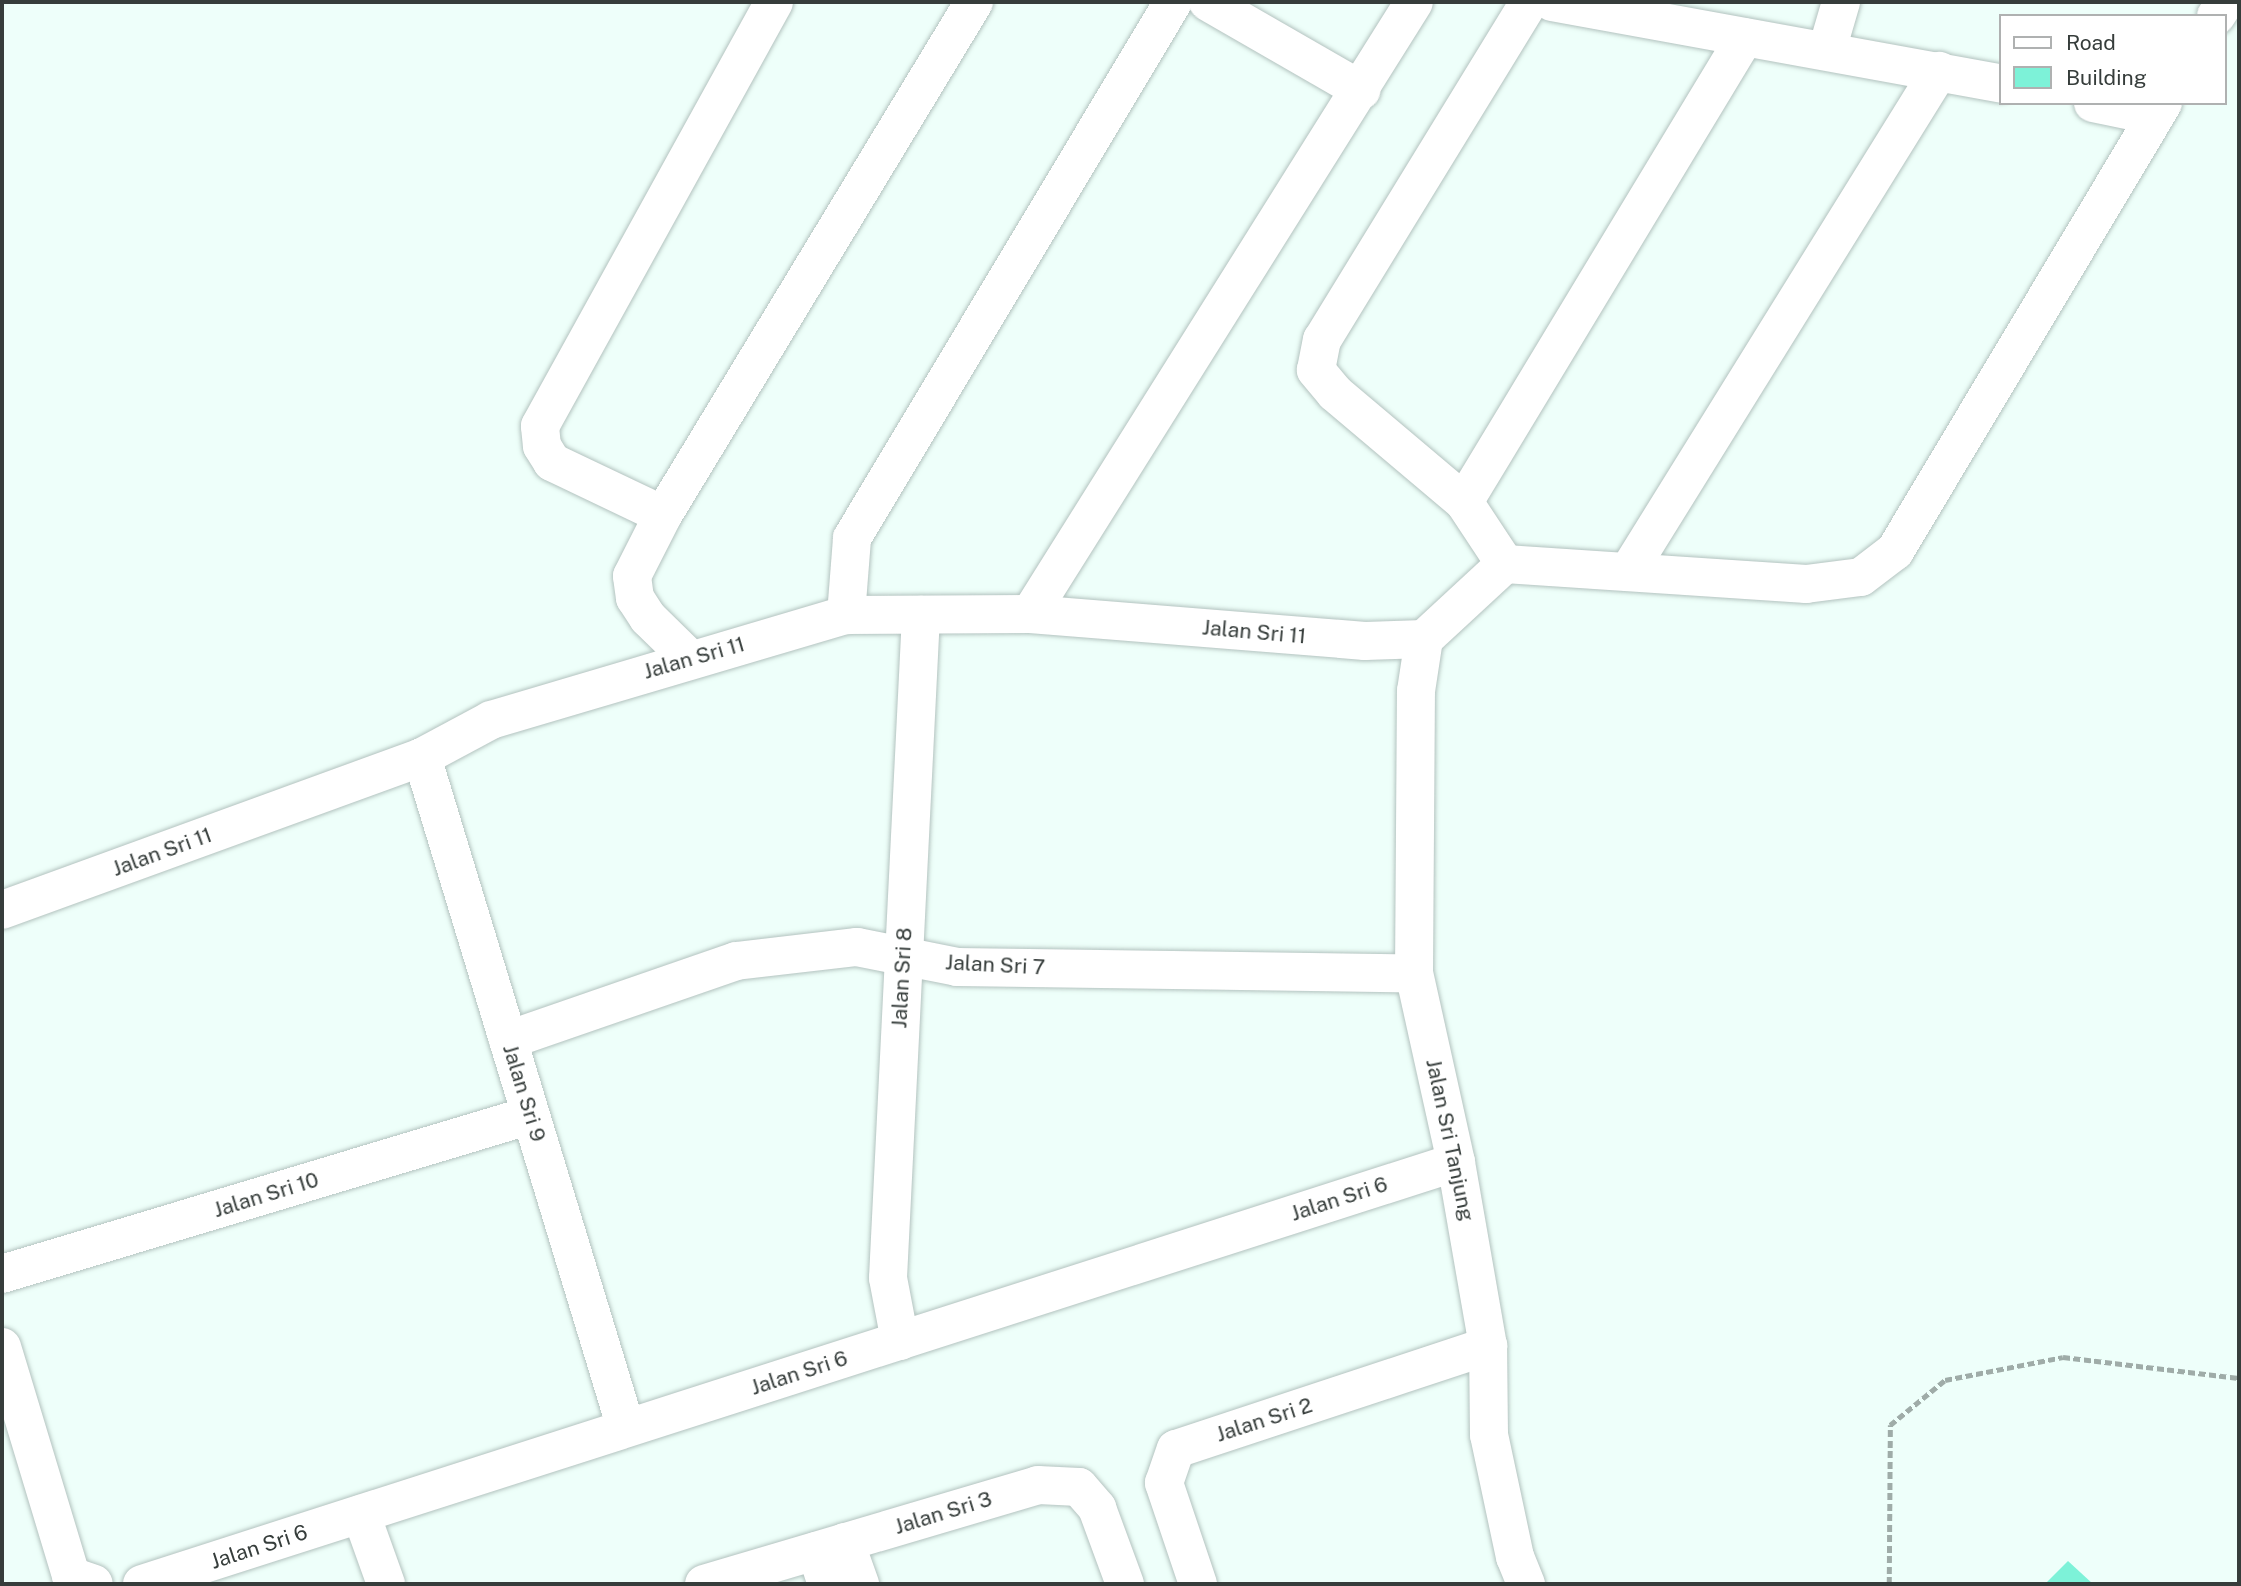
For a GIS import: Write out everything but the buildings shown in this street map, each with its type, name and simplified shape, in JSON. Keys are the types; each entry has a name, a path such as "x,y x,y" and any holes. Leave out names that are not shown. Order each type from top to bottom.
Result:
{"street":[{"path":"663,515 552,462 542,446 540,426 774,2"},
{"path":"690,658 648,618 635,598 632,576 663,515 974,2"},
{"path":"846,615 852,538 1173,2"},
{"path":"1208,2 1362,90"},
{"path":"1030,614 1362,90 1414,2"},
{"path":"1505,564 1464,502 1335,393 1316,370 1322,340 1529,2"},
{"path":"1552,2 1827,50 2000,84"},
{"path":"1827,50 1841,2"},
{"path":"1464,502 1745,37"},
{"path":"1628,572 1938,71"},
{"path":"1424,639 1505,564 1806,584 1861,577 1895,551 2159,110 2112,105"},
{"name":"Jalan Sri 11","path":"2,911 422,757 491,720 690,658 846,615 1030,614 1365,642 1424,639"},
{"name":"Jalan Sri 8","path":"900,1341 888,1278 920,615"},
{"name":"Jalan Sri Tanjung","path":"1424,639 1416,691 1414,974 1457,1162 1488,1346 1489,1435 1515,1557 1526,1584"},
{"name":"Jalan Sri 9","path":"422,757 626,1428"},
{"name":"Jalan Sri 7","path":"508,1040 736,961 858,947 904,954 957,967 1414,974"},
{"name":"Jalan Sri 10","path":"2,1274 531,1115"},
{"name":"Jalan Sri 6","path":"142,1584 1457,1162"},
{"name":"Jalan Sri 2","path":"1198,1584 1164,1483 1176,1449 1488,1346"},
{"path":"2,1348 71,1576 94,1584"},
{"name":"Jalan Sri 3","path":"704,1584 829,1559 1038,1485 1079,1487 1097,1508 1125,1584"},
{"path":"360,1514 386,1584"},
{"path":"829,1559 860,1584"}],"path":[{"path":"1889,1584 1890,1425 1945,1380 2063,1357 2239,1378"}]}
